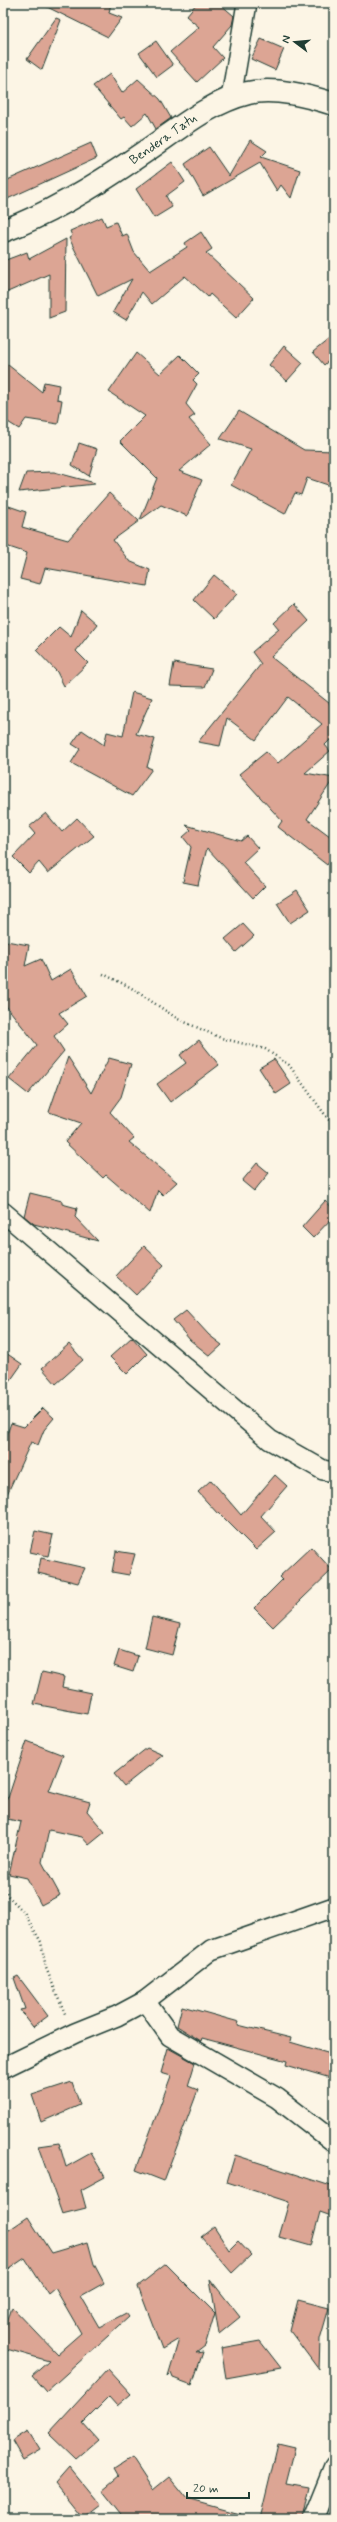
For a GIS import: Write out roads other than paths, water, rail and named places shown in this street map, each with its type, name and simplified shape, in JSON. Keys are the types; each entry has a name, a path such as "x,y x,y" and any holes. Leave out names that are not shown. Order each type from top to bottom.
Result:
{"main road":[{"name":"Bendera Tatu","path":"3,231 23,224 71,197 142,154 203,112 231,98 249,93 276,92 311,97 334,104"}],"street":[{"path":"231,98 247,3"},
{"path":"3,1212 270,1440 323,1470 334,1472"},
{"path":"3,2068 75,2033 117,2016 145,2001 211,1950 334,1907"},
{"path":"145,2001 170,2036 277,2098 334,2142"},
{"path":"313,2519 334,2467"}]}
